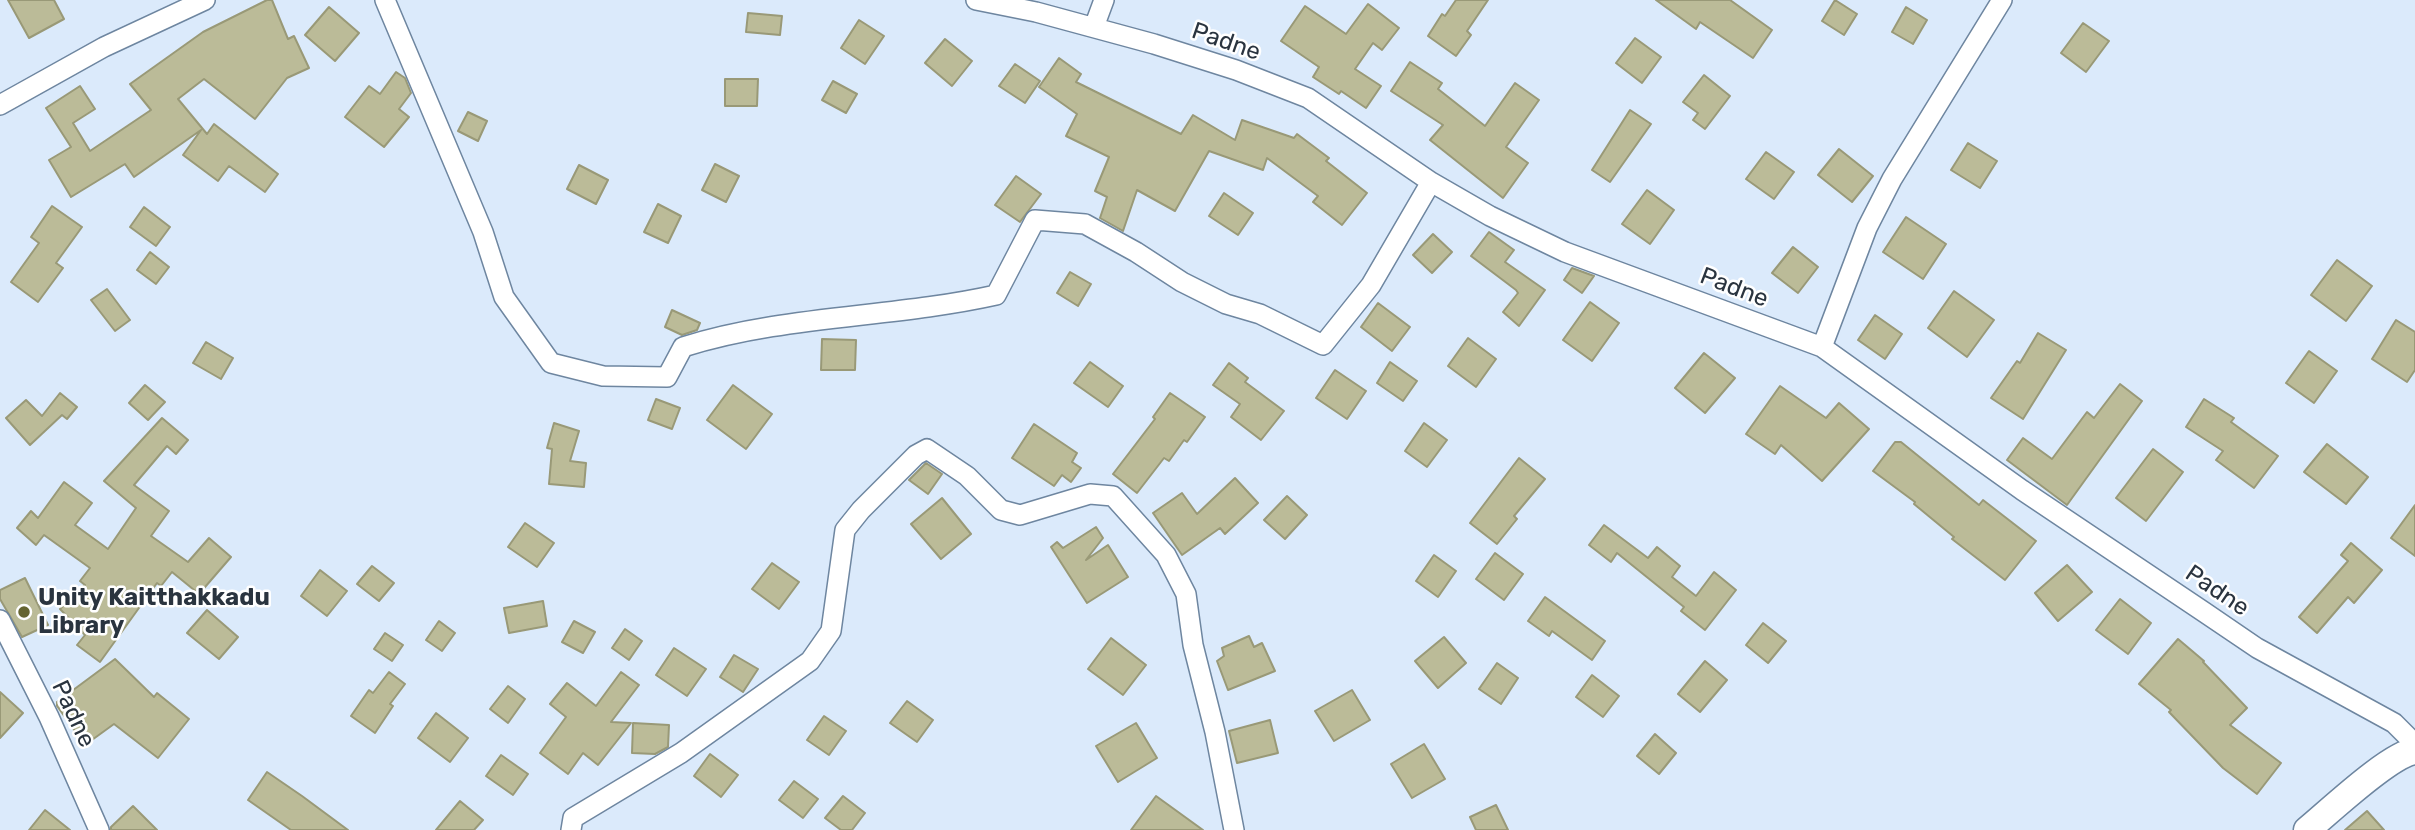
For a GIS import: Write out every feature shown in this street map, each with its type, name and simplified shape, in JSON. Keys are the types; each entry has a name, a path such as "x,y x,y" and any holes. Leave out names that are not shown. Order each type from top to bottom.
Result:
{"main road":[{"path":"2307,830 2388,765 2408,752 2415,751"}],"street":[{"path":"0,106 104,47 205,0"},
{"path":"385,0 483,232 504,297 551,363 603,376 667,377 683,347 722,335 953,305 996,296 1035,220 1085,225 1136,252 1182,282 1226,304 1261,314 1323,345 1371,285 1431,182"},
{"name":"Padne","path":"976,0 1094,27 1236,70 1308,98 1431,182 1490,216 1565,252 1822,347 2022,490 2193,605 2258,648 2394,723 2415,744"},
{"path":"1094,27 1104,0"},
{"path":"1822,347 1867,228 1892,179 2002,0"},
{"path":"570,830 573,818 681,753 810,662 831,631 845,530 861,510 916,456 927,449 967,477 1001,510 1020,515 1090,494 1113,496 1166,555 1186,594 1193,645 1215,732 1234,830"},
{"name":"Padne","path":"0,620 49,717 99,830"}],"building":[{"path":"8,0 54,0 64,19 29,38"},
{"path":"267,0 272,0 288,39 294,36 309,68 287,78 255,119 204,79 178,99 207,134 214,124 278,174 265,192 229,166 218,181 183,155 201,130 134,177 125,164 71,197 49,160 71,147 46,108 80,86 95,109 73,123 90,151 151,110 130,84 203,32"},
{"path":"1456,0 1488,0 1467,31 1471,35 1456,56 1428,36 1442,14 1445,16"},
{"path":"1656,0 1730,0 1772,30 1753,58 1700,22 1696,29"},
{"path":"1835,0 1857,14 1844,35 1822,21"},
{"path":"1368,4 1399,28 1382,50 1373,43 1355,69 1381,86 1366,108 1313,77 1319,67 1281,41 1305,6 1346,34"},
{"path":"329,7 359,33 335,61 305,35"},
{"path":"1906,7 1927,20 1913,44 1892,32"},
{"path":"748,13 782,16 780,35 746,32"},
{"path":"859,20 884,36 865,64 841,48"},
{"path":"2083,23 2109,41 2086,72 2061,53"},
{"path":"1635,38 1661,57 1642,83 1616,63"},
{"path":"945,39 972,61 952,86 925,63"},
{"path":"1059,58 1081,74 1076,82 1181,134 1193,115 1235,140 1242,120 1294,138 1297,134 1329,158 1326,161 1367,193 1342,225 1313,202 1318,196 1267,158 1263,170 1209,151 1175,211 1137,190 1123,231 1100,218 1107,197 1095,191 1109,157 1066,136 1077,114 1039,87"},
{"path":"1410,62 1442,83 1438,89 1485,126 1515,83 1539,100 1506,147 1528,163 1503,198 1430,140 1443,125 1391,91"},
{"path":"1015,64 1040,81 1025,103 999,86"},
{"path":"396,72 405,78 411,93 399,109 409,117 384,147 345,117 369,86 380,94"},
{"path":"1704,75 1730,96 1705,129 1693,120 1698,113 1683,102"},
{"path":"725,79 758,79 757,106 725,106"},
{"path":"833,81 857,94 846,113 822,100"},
{"path":"1630,110 1651,124 1610,182 1592,170"},
{"path":"468,112 487,121 478,141 458,131"},
{"path":"1968,143 1997,161 1980,188 1951,170"},
{"path":"1839,149 1873,176 1852,202 1818,175"},
{"path":"1766,152 1794,172 1774,199 1746,179"},
{"path":"715,164 739,176 726,202 702,190"},
{"path":"579,165 608,180 596,204 567,189"},
{"path":"1016,176 1041,194 1020,222 995,205"},
{"path":"1647,190 1674,210 1650,244 1622,224"},
{"path":"1224,193 1253,213 1238,235 1209,216"},
{"path":"658,204 681,216 668,243 644,232"},
{"path":"52,206 82,227 56,263 63,268 38,302 11,282 39,243 31,237"},
{"path":"144,207 170,227 156,246 130,227"},
{"path":"1906,217 1946,244 1923,279 1883,252"},
{"path":"1489,232 1514,250 1505,262 1545,290 1519,326 1503,312 1518,293 1516,290 1471,256"},
{"path":"1433,234 1452,252 1432,273 1413,255"},
{"path":"1793,247 1818,267 1798,293 1772,273"},
{"path":"150,252 169,267 156,284 137,270"},
{"path":"2337,260 2372,286 2346,321 2311,295"},
{"path":"1572,268 1594,276 1582,293 1564,280"},
{"path":"1070,272 1091,284 1078,306 1057,293"},
{"path":"107,289 130,320 115,331 91,300"},
{"path":"1954,291 1994,320 1967,357 1928,328"},
{"path":"1590,302 1619,323 1592,361 1563,340"},
{"path":"1378,303 1410,327 1392,351 1361,327"},
{"path":"672,310 700,323 697,330 682,335 665,327"},
{"path":"1875,315 1902,334 1885,359 1858,340"},
{"path":"2396,320 2415,332 2415,370 2407,382 2372,359"},
{"path":"2038,333 2066,350 2023,419 1991,398 2017,361 2020,363"},
{"path":"1468,338 1496,359 1476,387 1448,366"},
{"path":"822,339 856,340 855,370 821,370"},
{"path":"206,342 233,358 221,379 193,363"},
{"path":"2309,351 2337,371 2314,403 2286,383"},
{"path":"1704,353 1735,378 1705,413 1675,388"},
{"path":"1090,362 1123,386 1108,407 1074,383"},
{"path":"1390,362 1417,381 1403,401 1377,383"},
{"path":"1229,363 1248,378 1245,382 1284,411 1261,440 1231,417 1240,404 1213,385"},
{"path":"1335,370 1366,391 1347,419 1316,398"},
{"path":"2120,384 2142,401 2067,505 2007,460 2023,438 2052,459 2087,412 2094,418"},
{"path":"145,385 165,402 148,420 129,403"},
{"path":"733,385 772,414 746,449 707,420"},
{"path":"1780,386 1826,418 1839,403 1869,429 1822,481 1781,445 1775,454 1746,434"},
{"path":"60,393 77,407 67,419 62,415 30,445 6,418 26,400 42,416"},
{"path":"1170,393 1205,417 1187,442 1184,440 1169,461 1164,458 1137,493 1113,474 1155,419 1153,417"},
{"path":"656,399 680,408 672,429 648,420"},
{"path":"2204,399 2234,418 2231,422 2278,456 2254,488 2216,460 2223,451 2186,427"},
{"path":"162,418 188,440 176,454 167,446 134,485 169,511 151,536 188,562 209,538 231,557 199,594 172,572 161,586 157,583 100,662 77,645 85,635 60,609 85,585 80,581 90,568 44,535 36,545 17,528 31,511 38,518 64,482 92,503 75,525 108,549 136,508 104,481"},
{"path":"554,423 579,431 570,461 586,463 584,487 549,484 552,449 547,448"},
{"path":"1424,423 1447,440 1427,467 1405,451"},
{"path":"1034,424 1077,453 1072,462 1081,468 1071,482 1062,475 1054,486 1012,458"},
{"path":"1895,442 1901,442 1979,505 1983,500 2036,541 2005,580 1952,539 1954,537 1914,504 1915,502 1873,471"},
{"path":"2327,444 2368,477 2346,504 2304,472"},
{"path":"2153,449 2183,472 2146,521 2116,498"},
{"path":"1519,458 1545,479 1514,516 1517,519 1497,544 1470,523"},
{"path":"926,463 942,474 928,494 909,480"},
{"path":"1235,478 1258,503 1225,534 1220,528 1182,555 1153,513 1182,493 1197,514"},
{"path":"1287,496 1307,515 1285,539 1264,520"},
{"path":"942,498 971,534 941,559 911,524"},
{"path":"2415,505 2415,556 2391,538"},
{"path":"525,523 554,543 537,567 508,547"},
{"path":"1604,525 1648,558 1657,547 1680,566 1672,577 1696,596 1714,572 1736,590 1705,630 1681,611 1684,607 1617,553 1611,562 1589,545"},
{"path":"1096,527 1103,538 1086,560 1108,545 1128,577 1087,603 1051,547 1057,542 1063,548"},
{"path":"2351,543 2382,570 2354,603 2348,597 2317,633 2299,617 2348,561 2341,555"},
{"path":"1495,553 1523,574 1504,600 1476,579"},
{"path":"1434,555 1456,571 1438,597 1416,581"},
{"path":"772,563 799,582 779,609 752,589"},
{"path":"2067,565 2092,592 2058,621 2035,593"},
{"path":"372,566 394,583 379,601 357,584"},
{"path":"320,570 347,591 327,616 301,596"},
{"name":"Unity Kaitthakkadu Library","path":"25,578 48,625 22,637 0,599 0,590"},
{"path":"1545,597 1605,641 1592,660 1552,631 1549,636 1528,621"},
{"path":"2120,599 2151,623 2128,654 2096,630"},
{"path":"543,601 547,626 509,633 504,608"},
{"path":"207,610 238,637 219,659 187,633"},
{"path":"439,621 455,633 442,651 426,640"},
{"path":"574,621 595,632 583,653 562,642"},
{"path":"1763,623 1786,641 1768,663 1746,645"},
{"path":"625,629 642,641 629,660 612,648"},
{"path":"385,633 403,645 392,661 374,649"},
{"path":"1249,636 1254,647 1262,643 1275,671 1228,690 1217,661 1224,656 1222,648"},
{"path":"1444,637 1466,663 1438,688 1415,661"},
{"path":"1111,638 1146,665 1123,695 1088,669"},
{"path":"2178,639 2204,661 2247,708 2230,725 2281,763 2257,794 2223,768 2169,712 2171,710 2139,684"},
{"path":"674,648 706,669 687,696 656,675"},
{"path":"734,655 758,669 743,692 720,677"},
{"path":"115,659 154,697 157,693 189,719 158,758 114,724 85,745 57,706 57,702"},
{"path":"1705,661 1727,680 1700,712 1678,694"},
{"path":"1497,663 1518,678 1501,704 1479,689"},
{"path":"389,672 405,684 390,704 393,706 375,733 351,716 369,690 373,693"},
{"path":"621,672 639,685 611,722 631,723 598,765 583,753 568,774 540,753 566,717 550,704 567,683 596,706"},
{"path":"1592,675 1619,696 1603,717 1576,697"},
{"path":"508,686 525,699 508,723 490,709"},
{"path":"1352,690 1370,720 1334,741 1315,711"},
{"path":"0,692 23,713 0,738"},
{"path":"907,701 933,720 917,742 890,723"},
{"path":"436,713 468,738 450,762 418,738"},
{"path":"824,716 846,731 829,755 807,740"},
{"path":"1270,720 1278,753 1237,763 1229,731"},
{"path":"633,723 669,725 668,747 655,754 632,753"},
{"path":"1136,723 1157,758 1118,782 1096,746"},
{"path":"1655,734 1676,753 1659,774 1637,756"},
{"path":"1424,744 1445,779 1412,798 1391,764"},
{"path":"710,754 738,775 721,797 694,776"},
{"path":"501,755 528,774 513,795 486,776"},
{"path":"267,772 348,830 291,830 248,800"},
{"path":"794,781 818,799 803,818 779,800"},
{"path":"843,796 865,813 852,830 841,830 825,818"},
{"path":"1156,796 1203,830 1131,830"},
{"path":"460,801 483,820 474,830 436,830"},
{"path":"1496,805 1508,830 1476,830 1470,817"},
{"path":"133,806 157,830 111,830"},
{"path":"45,810 70,830 29,830"},
{"path":"2367,811 2384,830 2345,830"}],"place":[{"name":"Unity Kaitthakkadu Library","path":"24,612"}]}
